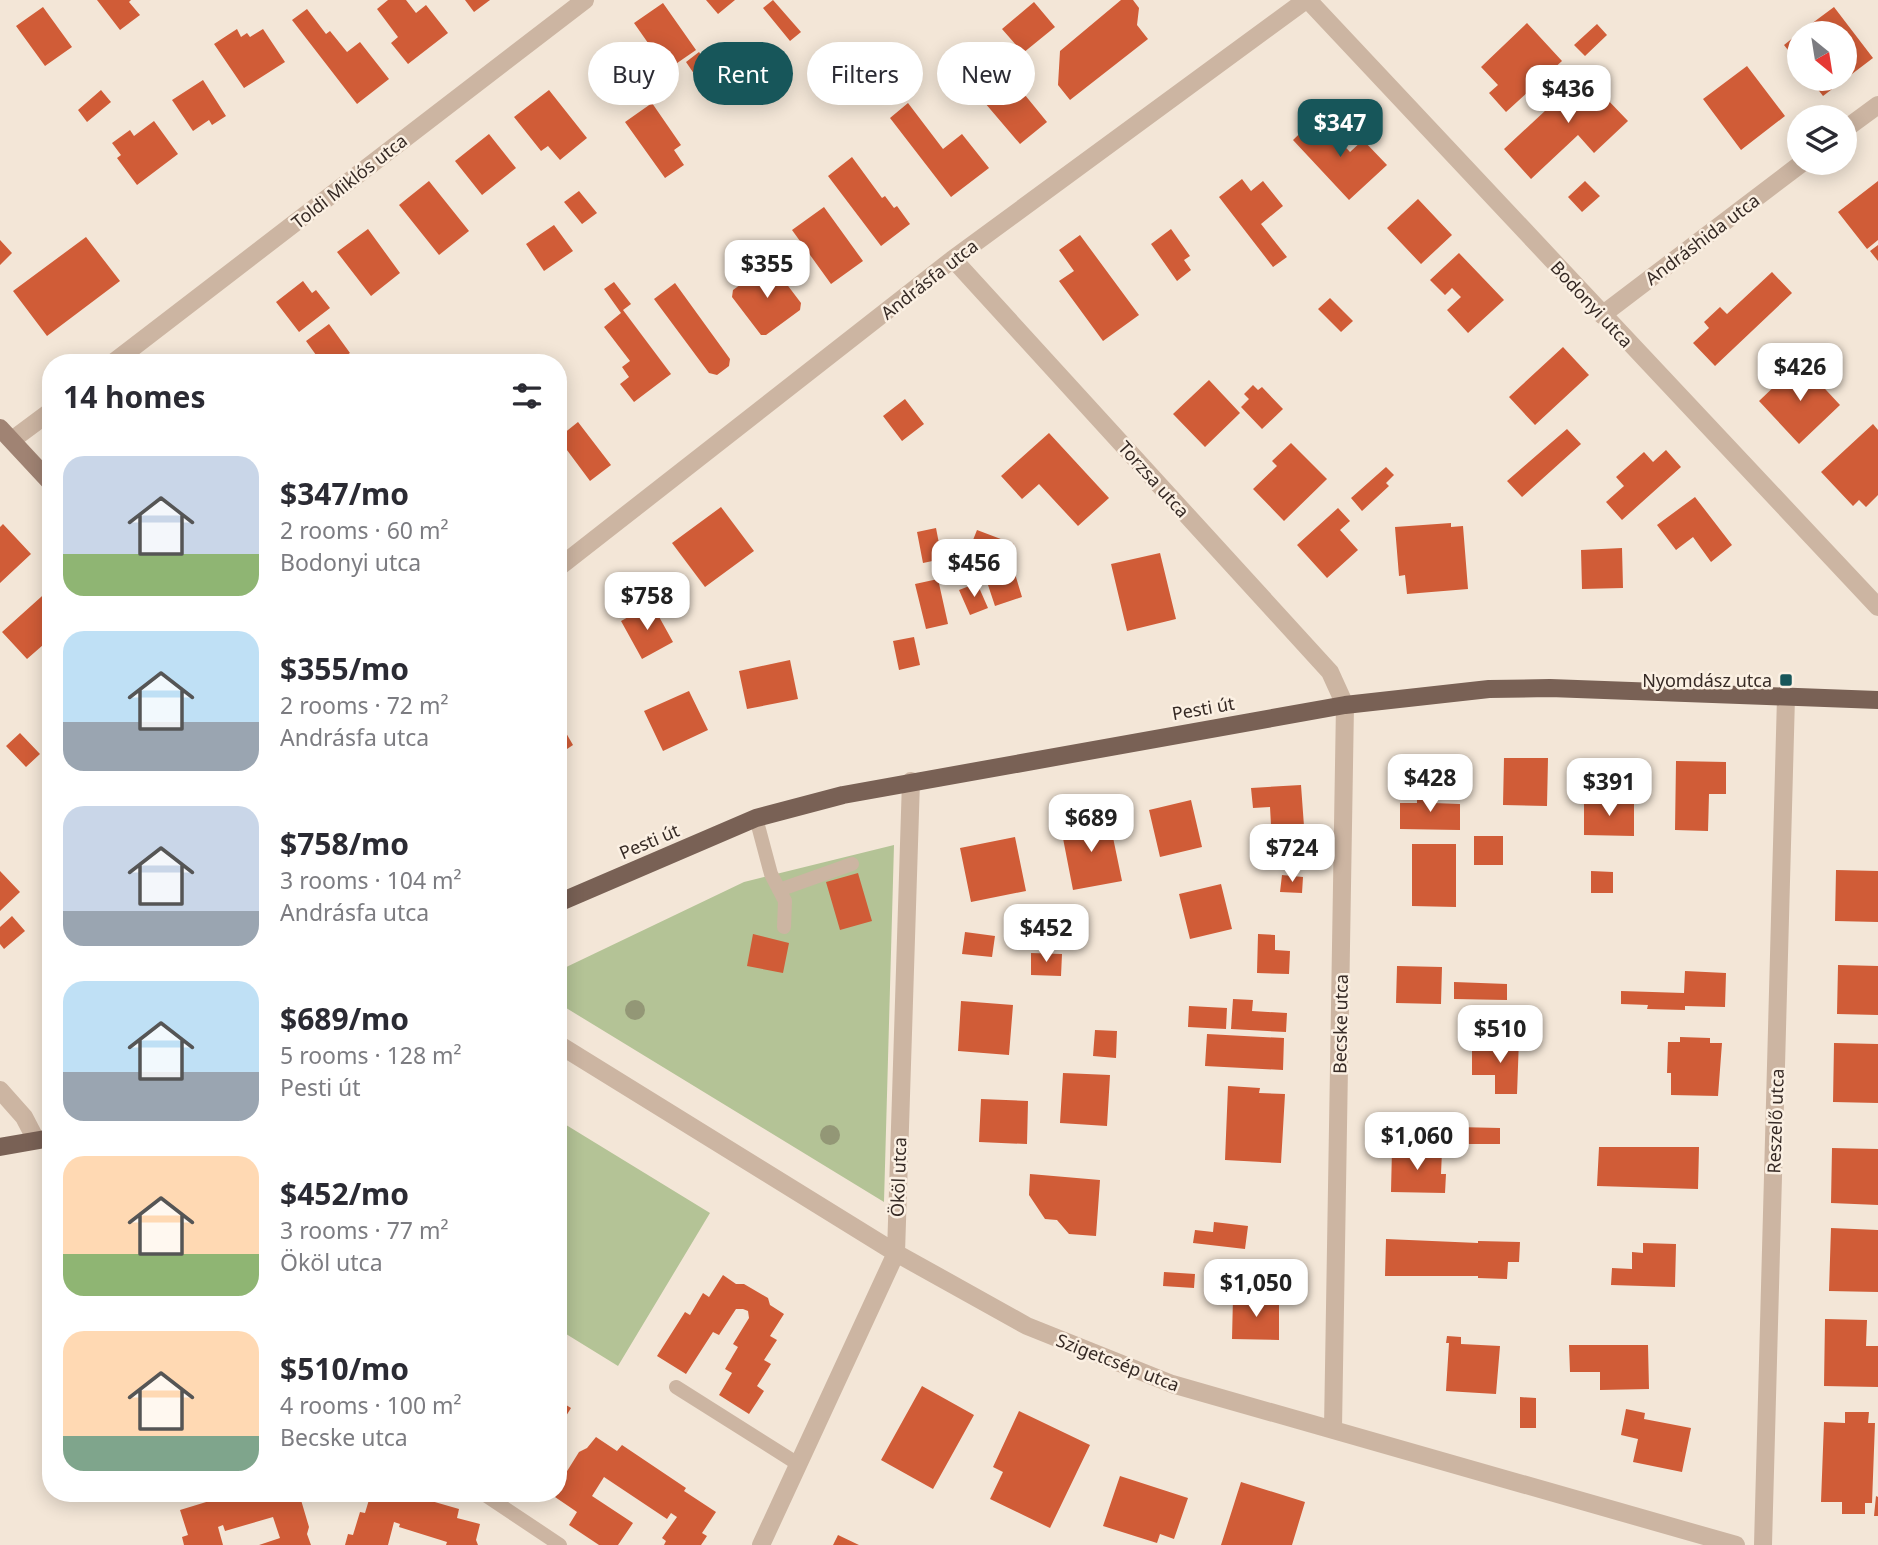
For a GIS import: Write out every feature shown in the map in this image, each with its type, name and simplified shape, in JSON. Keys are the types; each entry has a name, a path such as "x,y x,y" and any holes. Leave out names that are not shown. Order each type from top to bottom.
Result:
{"main road":[{"name":"Pesti út","path":"567,899 756,818 843,794 1345,705 1489,690 1550,688 1878,700"},
{"path":"0,1147 42,1139"}],"street":[{"name":"Toldi Miklós utca","path":"124,354 585,0"},
{"name":"Andrásfa utca","path":"567,561 953,259 1307,0"},
{"name":"Bodonyi utca","path":"1307,0 1878,607"},
{"path":"1857,120 1878,105"},
{"name":"Andráshida utca","path":"1602,315 1787,174"},
{"name":"Torzsa utca","path":"953,259 1330,672 1345,705"},
{"path":"42,416 6,434 42,473"},
{"name":"Reszelő utca","path":"1763,1545 1786,697"},
{"name":"Becske utca","path":"1333,1429 1345,705"},
{"name":"Ököl utca","path":"761,1545 896,1253 911,780"},
{"name":"Szigetcsép utca","path":"567,1050 896,1253 1027,1326 1172,1384 1736,1545"},
{"path":"0,1090 42,1138"}],"lane":[{"path":"756,818 771,874 785,901 784,927"},
{"path":"779,890 852,864"},
{"path":"676,1387 798,1464"},
{"path":"496,1502 560,1545"}],"green space":[{"path":"894,845 884,1202 567,1008 567,967 744,882"},
{"path":"567,1126 710,1213 618,1366 567,1335"}],"building":[{"path":"97,0 131,0 129,2 140,15 120,30"},
{"path":"388,0 406,0 416,13 426,5 448,33 408,64 391,43 398,37 377,9"},
{"path":"465,0 490,0 474,12"},
{"path":"706,0 735,0 718,14"},
{"path":"773,0 801,32 790,41 763,8"},
{"path":"1121,0 1133,0 1139,8 1137,25 1148,39 1070,100 1058,85 1060,51"},
{"path":"1034,2 1055,27 1035,43 1013,42 1002,29"},
{"path":"663,3 693,46 693,52 679,62 679,42 647,42 634,23"},
{"path":"43,7 72,47 45,66 16,26"},
{"path":"1834,7 1845,21 1815,21"},
{"path":"307,9 326,34 330,31 347,52 360,42 389,79 357,104 292,20"},
{"path":"1527,23 1562,61 1506,112 1489,93 1498,85 1481,67"},
{"path":"1597,24 1607,35 1585,56 1574,45"},
{"path":"237,29 241,37 247,33 250,37 263,29 285,62 244,88 214,44"},
{"path":"1857,37 1873,58 1857,70"},
{"path":"693,57 693,72 686,62"},
{"path":"1747,66 1785,116 1741,150 1703,99"},
{"path":"1591,68 1610,88 1603,95 1628,121 1594,153 1578,135 1531,179 1504,149"},
{"path":"203,80 226,116 212,125 209,120 193,131 172,100"},
{"path":"101,90 111,102 87,122 78,110"},
{"path":"549,90 587,138 560,160 548,146 541,151 514,117"},
{"path":"649,105 653,105 681,145 674,150 684,165 665,178 625,122"},
{"path":"906,105 910,105 943,149 962,134 989,168 951,197 890,118"},
{"path":"987,105 1033,105 1047,122 1020,144"},
{"path":"1317,117 1350,152 1363,140 1387,165 1349,200 1293,140"},
{"path":"154,121 178,154 137,185 117,158 121,155 112,143 130,130 134,136"},
{"path":"489,134 516,168 482,195 455,161"},
{"path":"852,157 882,198 885,196 894,208 897,206 910,224 881,246 828,176"},
{"path":"1242,179 1251,191 1263,181 1283,206 1261,224 1287,257 1273,267 1219,197"},
{"path":"429,181 469,231 439,255 399,205"},
{"path":"1585,181 1600,196 1582,212 1568,197"},
{"path":"1878,181 1878,240 1867,249 1838,212"},
{"path":"579,191 597,213 582,224 564,202"},
{"path":"1418,199 1452,235 1421,264 1387,228"},
{"path":"824,207 863,261 831,284 792,230"},
{"path":"554,225 573,251 544,271 526,244"},
{"path":"368,229 400,273 371,296 337,252"},
{"path":"1171,229 1190,256 1184,260 1191,270 1177,281 1151,244"},
{"path":"1080,235 1139,315 1103,341 1059,281 1074,271 1059,250"},
{"path":"86,237 120,281 47,336 13,291"},
{"path":"0,240 12,253 0,265"},
{"path":"1878,245 1878,261 1870,251"},
{"path":"1459,253 1504,300 1468,333 1447,310 1461,297 1452,288 1445,295 1430,280"},
{"path":"767,265 773,266 801,303 800,310 766,335 761,335 732,297 733,290"},
{"path":"1772,272 1792,293 1715,366 1693,343 1709,328 1704,322 1720,307 1727,314"},
{"path":"303,281 312,293 316,290 330,308 299,332 276,302"},
{"path":"614,282 631,304 623,310 671,374 634,402 620,384 629,377 622,367 630,361 604,327 621,313 604,289"},
{"path":"675,283 730,359 729,366 717,375 709,373 654,299"},
{"path":"1330,298 1353,321 1341,332 1318,309"},
{"path":"329,324 350,353 315,354 306,341"},
{"path":"1563,347 1589,375 1535,425 1509,397"},
{"path":"1800,362 1840,405 1799,444 1759,401"},
{"path":"1209,380 1240,413 1205,447 1173,414"},
{"path":"1253,385 1258,390 1262,387 1283,409 1262,429 1241,407 1249,399 1244,394"},
{"path":"905,399 924,424 902,441 883,416"},
{"path":"578,422 611,465 590,481 567,450 567,431"},
{"path":"1873,424 1878,430 1878,495 1866,507 1859,500 1853,506 1821,472"},
{"path":"1567,429 1581,444 1522,497 1507,481"},
{"path":"1049,433 1109,498 1078,526 1039,484 1022,499 1001,476"},
{"path":"1291,443 1327,479 1284,521 1253,489 1277,466 1272,461"},
{"path":"1666,450 1681,467 1622,520 1606,502 1624,486 1616,477 1644,452 1653,462"},
{"path":"1386,467 1394,475 1386,483 1389,486 1362,511 1351,498"},
{"path":"1695,497 1732,545 1711,562 1693,537 1676,550 1657,525"},
{"path":"721,507 754,551 705,587 672,543"},
{"path":"1338,508 1350,521 1340,530 1358,550 1327,578 1297,545"},
{"path":"1451,523 1451,527 1463,526 1468,589 1407,594 1405,575 1399,576 1395,527"},
{"path":"3,524 31,554 0,583 0,527"},
{"path":"936,528 942,559 923,563 917,532"},
{"path":"977,530 1014,544 1011,553 973,540"},
{"path":"1622,548 1623,588 1582,589 1581,550"},
{"path":"1160,553 1176,619 1127,631 1111,564"},
{"path":"1012,564 1022,597 995,606 984,573"},
{"path":"938,579 948,624 926,629 915,584"},
{"path":"977,583 988,608 970,615 959,590"},
{"path":"42,596 42,646 27,659 2,632"},
{"path":"652,604 673,642 642,659 621,621"},
{"path":"914,637 920,665 899,670 893,641"},
{"path":"790,660 798,699 747,709 739,671"},
{"path":"689,691 708,730 663,751 644,711"},
{"path":"20,733 40,754 26,767 6,746"},
{"path":"567,735 573,745 567,749"},
{"path":"1504,758 1548,758 1547,806 1503,805"},
{"path":"1676,761 1726,762 1726,794 1709,794 1708,831 1675,830"},
{"path":"1301,785 1305,840 1272,843 1270,807 1253,808 1251,788"},
{"path":"1417,791 1434,792 1434,803 1460,804 1460,830 1400,829 1400,803 1417,803"},
{"path":"1191,800 1202,847 1160,857 1149,810"},
{"path":"1584,800 1634,801 1634,836 1584,835"},
{"path":"1109,818 1122,881 1073,890 1061,828"},
{"path":"1474,836 1503,836 1503,865 1474,865"},
{"path":"1015,837 1026,891 971,902 960,848"},
{"path":"1412,844 1456,844 1456,907 1412,906"},
{"path":"1836,870 1878,871 1878,922 1835,921"},
{"path":"0,871 20,892 0,911"},
{"path":"1591,871 1613,872 1613,893 1591,893"},
{"path":"858,873 872,921 840,930 826,882"},
{"path":"1282,875 1303,877 1302,893 1280,892"},
{"path":"1221,884 1232,929 1190,939 1179,894"},
{"path":"12,916 25,931 4,949 0,944 0,927"},
{"path":"965,932 995,936 992,957 962,954"},
{"path":"753,934 789,943 783,973 747,966"},
{"path":"1258,934 1275,935 1275,950 1290,951 1289,974 1257,973"},
{"path":"1031,953 1062,954 1061,976 1031,975"},
{"path":"1838,965 1878,966 1878,1015 1837,1014"},
{"path":"1397,966 1442,967 1441,1004 1396,1003"},
{"path":"1685,971 1726,973 1725,1007 1647,1009 1648,1005 1621,1004 1621,991 1684,993"},
{"path":"1454,982 1507,984 1507,1000 1454,999"},
{"path":"1233,999 1253,1000 1252,1011 1287,1013 1286,1032 1231,1029"},
{"path":"961,1001 1013,1005 1009,1055 958,1051"},
{"path":"1189,1006 1227,1008 1226,1029 1188,1027"},
{"path":"1095,1030 1117,1031 1116,1058 1093,1056"},
{"path":"1207,1034 1284,1038 1283,1070 1205,1066"},
{"path":"1680,1037 1710,1038 1710,1043 1722,1043 1718,1096 1671,1095 1671,1073 1667,1073 1668,1042 1680,1042"},
{"path":"1496,1038 1519,1039 1517,1094 1495,1094 1495,1075 1472,1075 1472,1051 1496,1051"},
{"path":"1834,1043 1878,1044 1878,1103 1833,1102"},
{"path":"1063,1073 1110,1075 1107,1126 1060,1123"},
{"path":"1228,1086 1260,1088 1259,1093 1285,1094 1281,1163 1225,1160"},
{"path":"981,1099 1028,1101 1027,1144 979,1142"},
{"path":"1457,1127 1500,1128 1500,1144 1457,1144"},
{"path":"1599,1147 1699,1147 1698,1189 1597,1186"},
{"path":"1832,1148 1878,1149 1878,1205 1831,1203"},
{"path":"1392,1149 1442,1151 1441,1174 1446,1174 1445,1193 1391,1192"},
{"path":"1030,1174 1100,1180 1096,1236 1069,1234 1057,1220 1045,1219 1029,1195"},
{"path":"1214,1222 1248,1226 1245,1249 1193,1243 1195,1230 1213,1232"},
{"path":"1831,1228 1878,1230 1878,1292 1829,1291"},
{"path":"1386,1239 1520,1242 1519,1262 1508,1262 1507,1279 1478,1276 1385,1276"},
{"path":"1643,1243 1676,1244 1675,1287 1611,1285 1612,1268 1632,1269 1632,1252 1643,1253"},
{"path":"1164,1272 1195,1274 1194,1288 1163,1286"},
{"path":"723,1275 768,1298 770,1305 784,1314 770,1336 777,1340 764,1360 771,1364 757,1386 764,1391 749,1414 719,1395 732,1373 725,1369 738,1347 733,1344 749,1318 748,1311 736,1309 719,1335 713,1332 686,1374 657,1356 685,1312 690,1315 703,1293 709,1297"},
{"path":"1233,1297 1279,1298 1279,1340 1232,1339"},
{"path":"1825,1319 1867,1320 1866,1346 1878,1346 1878,1387 1824,1386"},
{"path":"1447,1336 1461,1337 1461,1344 1500,1346 1496,1394 1446,1391 1449,1343 1446,1343"},
{"path":"1569,1345 1648,1345 1649,1389 1600,1390 1600,1372 1570,1372"},
{"path":"922,1386 974,1415 933,1489 881,1460"},
{"path":"1520,1397 1536,1398 1536,1428 1520,1428"},
{"path":"1626,1409 1645,1413 1644,1419 1691,1428 1682,1472 1633,1462 1638,1439 1621,1435"},
{"path":"1019,1411 1090,1445 1050,1528 990,1499 1003,1472 993,1467"},
{"path":"1845,1412 1869,1412 1868,1423 1875,1423 1872,1503 1865,1503 1865,1514 1842,1514 1842,1502 1821,1502 1824,1422 1845,1423"},
{"path":"596,1437 617,1451 622,1445 686,1488 684,1491 716,1512 702,1533 707,1536 701,1545 664,1545 666,1541 662,1538 677,1517 671,1513 667,1519 604,1477 592,1496 633,1523 618,1545 599,1545 569,1525 577,1512 562,1502 567,1502 567,1471 579,1452 587,1448"},
{"path":"1120,1476 1188,1498 1174,1539 1160,1534 1157,1543 1103,1526"},
{"path":"1241,1482 1305,1502 1292,1545 1221,1545"},
{"path":"1876,1496 1878,1516 1874,1516"},
{"path":"206,1502 302,1502 311,1545 259,1545 280,1538 273,1517 225,1531 223,1525 218,1527 223,1545 184,1545 182,1537 188,1535 180,1510"},
{"path":"368,1502 435,1502 459,1509 457,1518 480,1524 476,1540 478,1545 446,1545 447,1542 399,1527 400,1524 394,1522 388,1545 345,1545 348,1534 353,1535 360,1512 365,1513"},
{"path":"838,1535 859,1545 833,1545"}],"place":[{"name":"Nyomdász utca","path":"1786,680"}]}
